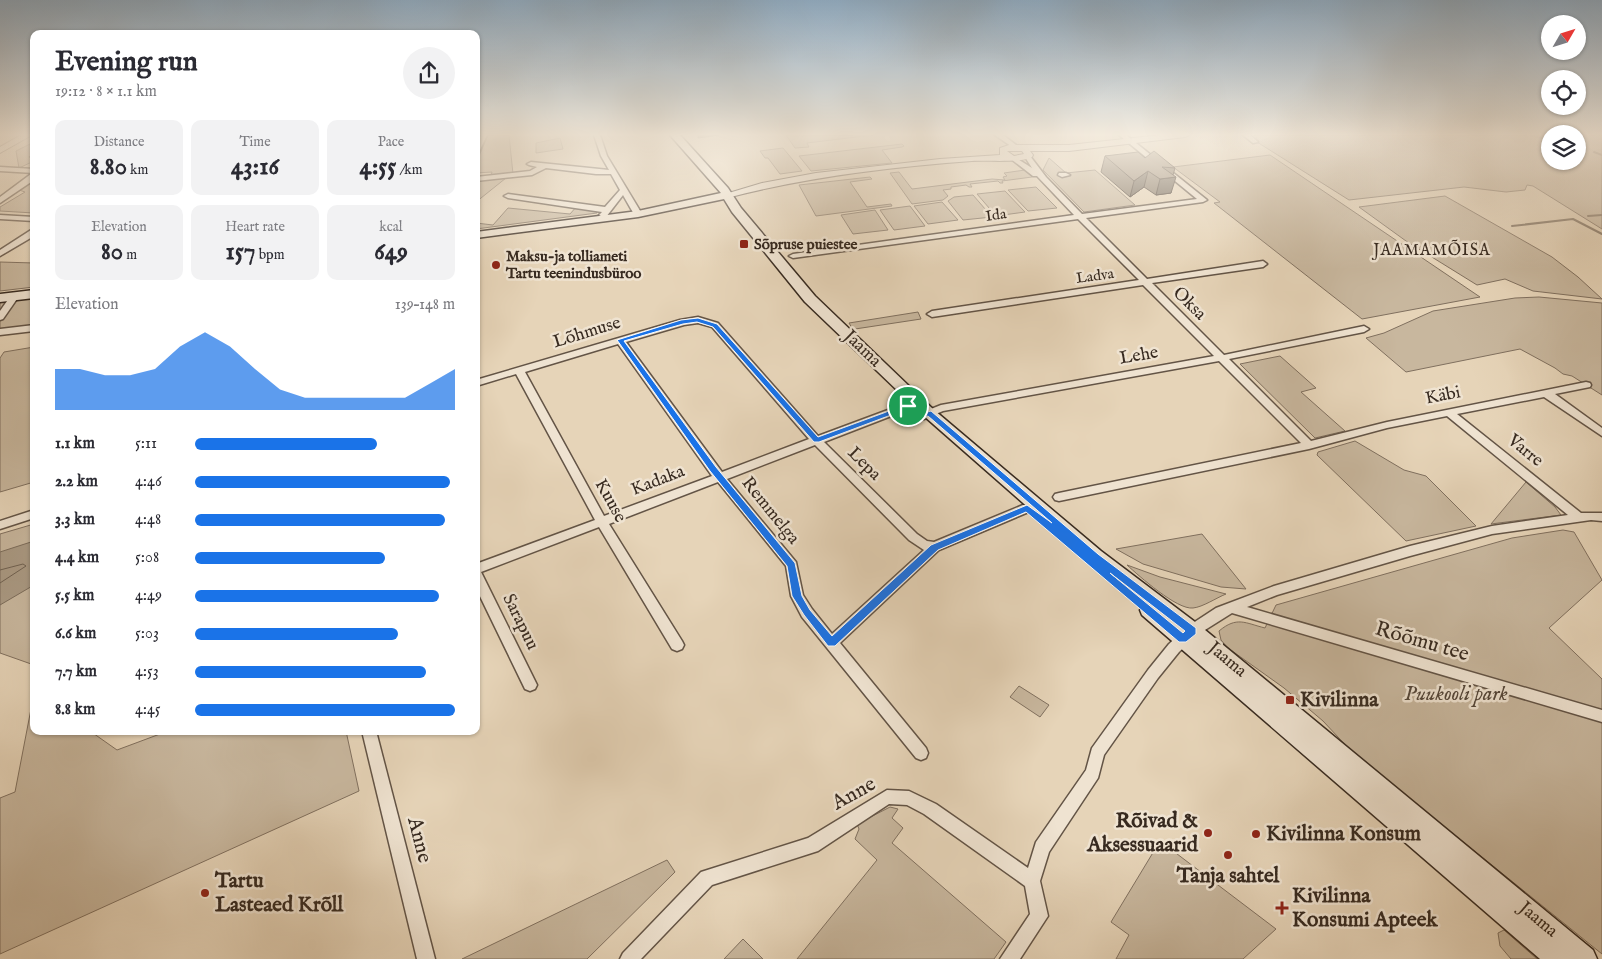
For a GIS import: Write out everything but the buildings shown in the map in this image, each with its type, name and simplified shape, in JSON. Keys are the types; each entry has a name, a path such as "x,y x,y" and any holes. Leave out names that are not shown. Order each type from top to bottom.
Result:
{"main road":[{"name":"Jaama","path":"707,180 810,299 919,412 1188,635 1558,959"},
{"name":"Jaama","path":"715,180 723,199 772,266 804,300 919,412 1027,508 1188,635 1584,959"},
{"path":"480,234 605,214 638,214 685,210 723,199"},
{"path":"0,298 30,294"}],"street":[{"path":"0,200 29,180"},
{"path":"618,180 638,214"},
{"path":"723,199 755,187 794,180"},
{"name":"Oksa","path":"1044,180 1221,358 1305,446"},
{"name":"Ida","path":"793,256 1203,200 1178,180"},
{"path":"723,199 784,181"},
{"path":"718,183 734,187 755,187"},
{"path":"508,196 605,214 619,199 624,190"},
{"path":"619,199 630,198"},
{"path":"0,217 30,219"},
{"path":"0,254 30,234"},
{"path":"17,242 30,244"},
{"name":"Ladva","path":"932,314 1263,264"},
{"path":"0,317 15,296"},
{"name":"Lõhmuse","path":"480,382 683,322 698,320 708,323"},
{"name":"Lepa","path":"708,323 715,325 816,440 913,537 924,544 934,547"},
{"path":"0,332 30,328"},
{"name":"Lehe","path":"919,412 1221,358 1364,329"},
{"name":"Remmelga","path":"620,340 719,477 792,565 797,596 807,613 921,752"},
{"name":"Kuuse","path":"519,370 601,521 677,645"},
{"name":"Käbi","path":"1059,497 1305,446 1388,425 1586,385"},
{"path":"1546,393 1602,433"},
{"name":"Kadaka","path":"480,567 816,440 919,412"},
{"name":"Varre","path":"1449,413 1578,517"},
{"path":"832,643 934,547 1027,508"},
{"path":"0,525 30,515"},
{"path":"1188,635 1221,612 1274,591 1410,551 1492,530 1578,517 1602,517"},
{"name":"Sarapuu","path":"480,582 530,686"},
{"name":"Rõõmu tee","path":"1231,608 1602,716"},
{"name":"Jaama","path":"1032,881 1042,848 1093,773 1097,753 1153,674 1188,635"},
{"name":"Anne","path":"370,735 426,959"},
{"name":"Anne","path":"629,959 707,878 812,845 887,797 909,798 930,809 1032,881"},
{"path":"1009,959 1039,916 1032,881"}],"green space":[{"path":"480,180 504,180 480,199"},
{"path":"846,180 866,180 850,182 867,207 891,204 892,206 816,216 799,185"},
{"path":"895,180 905,180 912,189 986,180 1011,180 1002,181 1003,183 998,181 970,184 972,187 966,185 951,187 951,189 943,190 948,196 943,200 912,204"},
{"path":"1053,180 1106,180 1135,205 1084,212"},
{"path":"1190,180 1307,180 1480,297 1362,319 1214,203 1220,202"},
{"path":"1317,180 1602,180 1602,229 1533,186 1527,185 1525,190 1506,192 1464,187 1349,200"},
{"path":"27,184 30,184 30,213 0,211 0,207 25,192 19,190"},
{"path":"1036,187 1057,208 1028,211 1008,190"},
{"path":"1005,191 1025,212 996,216 977,194"},
{"path":"973,195 992,217 963,220 948,201 954,197"},
{"path":"1445,196 1552,257 1602,299 1533,291 1505,279 1477,285 1406,241 1359,207"},
{"path":"942,202 958,220 928,224 914,206"},
{"path":"577,206 595,209 597,213 480,228 480,223 493,225 508,208 570,214"},
{"path":"910,206 925,226 894,230 880,210"},
{"path":"875,210 888,230 853,234 841,215"},
{"path":"0,262 30,263 30,287 0,291"},
{"path":"1539,297 1602,303 1602,395 1572,376 1563,374 1520,349 1406,372 1366,338 1384,333 1433,311 1515,298"},
{"path":"30,298 30,326 0,330 0,302"},
{"path":"918,312 921,319 855,329 849,323"},
{"path":"30,348 30,483 0,492 0,358 4,352"},
{"path":"1280,356 1316,388 1301,392 1345,431 1315,438 1240,364"},
{"path":"1355,441 1404,470 1426,476 1476,526 1406,541 1317,455 1318,452"},
{"path":"1526,482 1555,507 1561,515 1491,524"},
{"path":"30,525 30,664 0,653 0,534"},
{"name":"Puukooli park","path":"1563,530 1574,532 1602,580 1549,628 1602,679 1602,954 1353,753 1323,721 1284,688 1228,648 1221,640 1219,631 1225,626 1236,622 1265,628 1276,605 1512,538"},
{"path":"1202,534 1246,589 1221,587 1143,564 1116,549"},
{"path":"1127,565 1160,577 1226,594 1201,606 1186,607 1168,598"},
{"path":"1019,686 1049,705 1040,717 1010,697"},
{"path":"30,714 30,735 96,735 117,750 157,735 347,735 359,791 0,954 0,798 15,792"},
{"path":"890,807 898,809 892,818 903,828 892,843 1006,942 994,959 797,959 877,860 855,839 859,829 857,824"},
{"path":"1160,841 1276,929 1243,959 1116,959 1129,935 1111,922"},
{"path":"667,860 675,872 587,959 462,959"},
{"path":"1504,930 1537,959 1511,959 1500,946 1498,933"},
{"path":"743,939 763,959 724,959"}],"water":[{"path":"30,542 30,587 0,605 0,552"}],"waterway":[{"path":"1588,216 1602,215"},
{"path":"1512,226 1573,219 1602,234"}],"place":[{"name":"Sõpruse puiestee","path":"744,244"},
{"name":"Maksu-ja tolliameti Tartu teenindusbüroo","path":"496,265"},
{"name":"Kivilinna","path":"1290,700"},
{"name":"Rõivad & Aksessuaarid","path":"1208,833"},
{"name":"Kivilinna Konsum","path":"1256,834"},
{"name":"Tanja sahtel","path":"1228,855"},
{"name":"Tartu Lasteaed Krõll","path":"205,893"},
{"name":"Kivilinna Konsumi Apteek","path":"1282,908"}],"district":[{"name":"JAAMAMÕISA","path":"1432,251"}],"route":[{"path":"698,320 715,325 816,440 908,406 920,417 929,413 1095,556 1192,631 1183,639 1027,508 934,547 832,643 807,613 797,596 792,565 713,469 620,340 683,322 698,320"}]}
